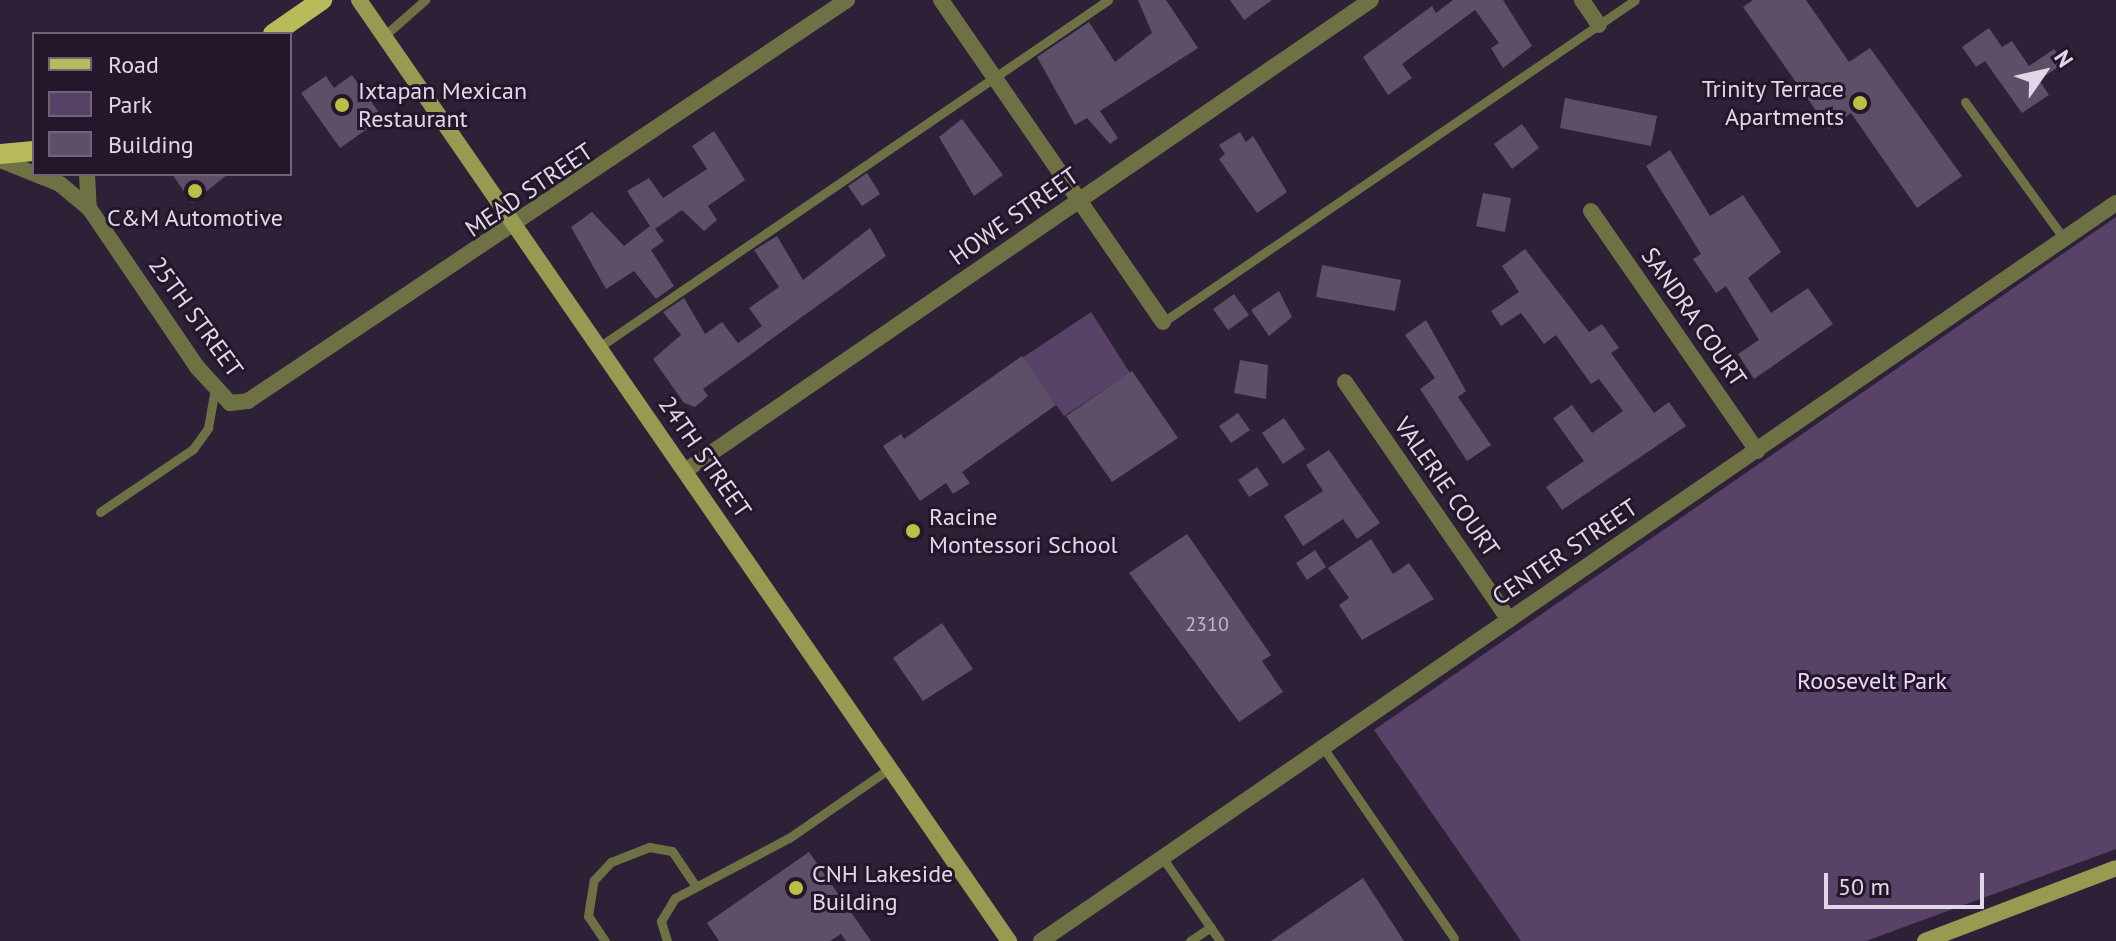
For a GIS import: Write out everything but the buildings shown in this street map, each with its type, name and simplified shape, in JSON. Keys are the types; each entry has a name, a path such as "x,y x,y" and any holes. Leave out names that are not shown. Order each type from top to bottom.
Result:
{"main road":[{"path":"276,32 322,0"},
{"path":"0,157 32,151"}],"street":[{"name":"24TH STREET","path":"359,0 1009,941"},
{"name":"MEAD STREET","path":"230,403 274,388 517,227 847,0"},
{"path":"941,0 1163,322"},
{"name":"HOWE STREET","path":"685,471 1371,0"},
{"path":"1582,0 1599,25"},
{"path":"0,157 32,171"},
{"path":"42,176 60,184 89,208"},
{"path":"87,176 89,208"},
{"name":"CENTER STREET","path":"1041,941 2116,203"},
{"name":"25TH STREET","path":"89,208 215,390 230,403"},
{"name":"SANDRA COURT","path":"1591,211 1757,451"},
{"name":"VALERIE COURT","path":"1345,382 1509,620"},
{"path":"1925,941 2116,868"}],"lane":[{"path":"384,36 425,0"},
{"path":"599,347 1108,0"},
{"path":"1163,322 1635,0"},
{"path":"1965,102 2064,239"},
{"path":"100,512 193,449 208,428 215,390"},
{"path":"1322,746 1454,938"},
{"path":"667,941 661,921 675,898 695,885 734,871 890,768"},
{"path":"605,941 588,916 594,880 611,862 649,847 672,851 695,885"},
{"path":"1162,857 1220,941"},
{"path":"1190,941 1211,927"}],"green space":[{"name":"Roosevelt Park","path":"2116,217 2116,849 1866,941 1521,941 1374,730"},
{"path":"1091,312 1130,373 1064,416 1022,358"}],"place":[{"name":"Trinity Terrace Apartments","path":"1860,103"},
{"name":"Ixtapan Mexican Restaurant","path":"342,105"},
{"name":"C&M Automotive","path":"195,191"},
{"name":"Racine Montessori School","path":"913,531"},
{"name":"CNH Lakeside Building","path":"796,888"}]}
